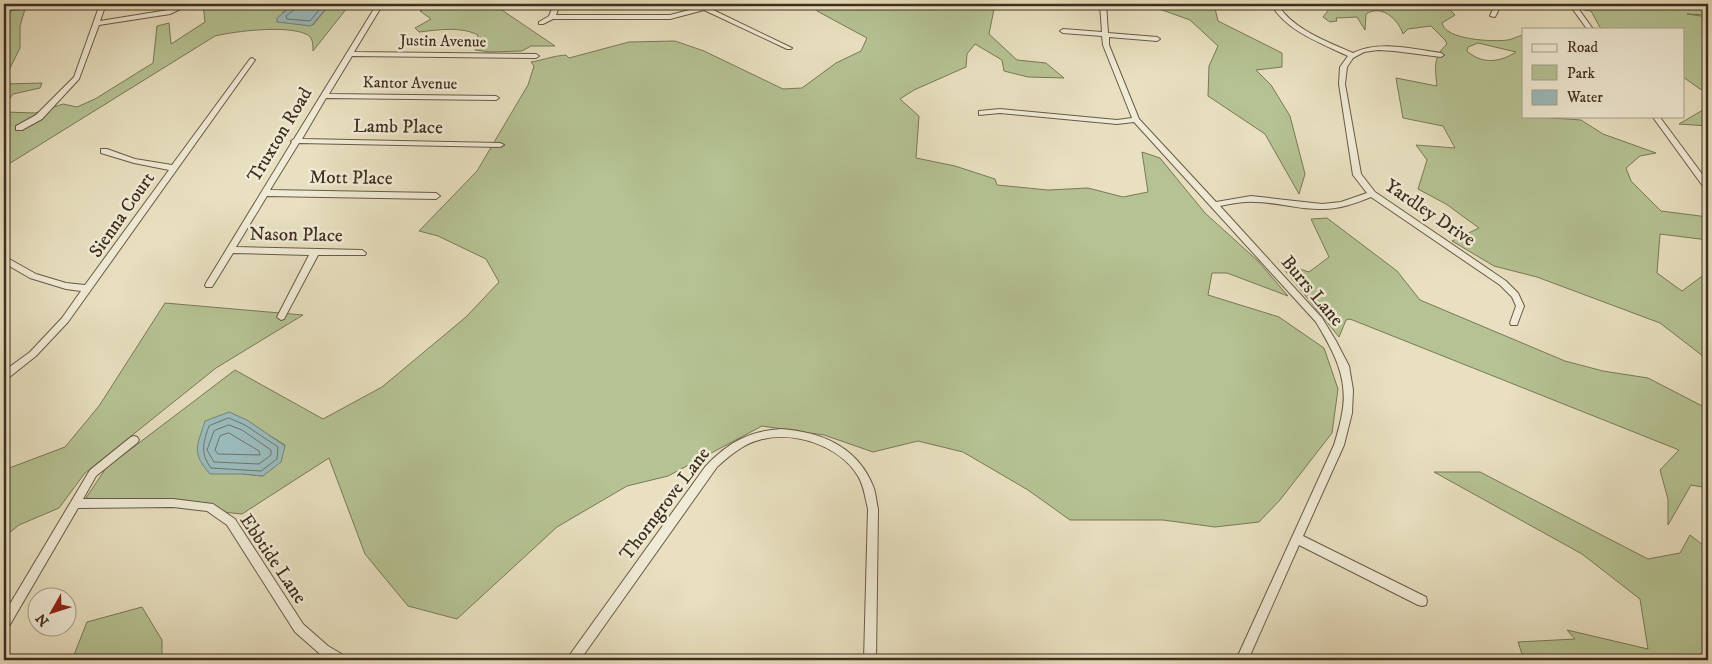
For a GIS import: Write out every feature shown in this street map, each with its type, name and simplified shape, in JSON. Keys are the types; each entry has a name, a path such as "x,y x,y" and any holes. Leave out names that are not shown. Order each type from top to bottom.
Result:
{"street":[{"path":"19,128 39,117 77,78 103,4"},
{"path":"96,24 170,12 188,4"},
{"name":"Truxton Road","path":"209,285 380,4"},
{"path":"552,17 557,4"},
{"name":"Burrs Lane","path":"1103,4 1106,45 1136,120 1319,320 1344,366 1348,390 1348,413 1339,445 1242,660"},
{"path":"1274,4 1278,12 1290,22 1351,55 1367,50 1381,49 1441,55"},
{"path":"1492,4 1496,10 1493,16"},
{"path":"1572,4 1589,28"},
{"path":"541,23 552,17 670,17 703,6 789,48"},
{"path":"1063,31 1157,38"},
{"name":"Justin Avenue","path":"350,54 536,56"},
{"name":"Yardley Drive","path":"1351,55 1344,63 1341,72 1357,175 1372,194 1504,283 1520,306 1514,323"},
{"name":"Sienna Court","path":"4,376 43,343 65,320 252,60"},
{"name":"Kantor Avenue","path":"324,96 496,98"},
{"path":"982,114 1000,112 1117,122 1136,120"},
{"path":"1656,118 1708,187"},
{"name":"Lamb Place","path":"296,141 500,145"},
{"path":"104,151 134,161 175,168"},
{"name":"Mott Place","path":"266,193 436,196"},
{"path":"1214,205 1240,199 1257,199 1330,207 1345,204 1372,194"},
{"name":"Nason Place","path":"230,250 362,253"},
{"path":"281,317 315,252"},
{"path":"4,259 33,276 66,286 88,289"},
{"name":"Thorngrove Lane","path":"573,660 708,470 722,454 764,434 788,434 812,437 836,449 856,464 868,486 873,509 870,660"},
{"path":"4,624 93,473 134,440"},
{"name":"Ebbtide Lane","path":"75,504 173,504 209,507 231,522 299,628 324,650 341,660"},
{"path":"1298,539 1422,601"}],"green space":[{"path":"203,4 294,4 282,13 313,25 330,4 341,4 347,8 313,51 313,43 310,37 297,31 274,29 235,32 215,36 4,167 4,112 35,113 63,104 77,107 95,99 153,63 157,26 169,23 171,44 205,22"},
{"path":"434,4 493,4 555,46 531,46 522,51 490,52 475,50 478,35 464,30 449,29 419,32 415,28 431,19 420,11"},
{"path":"817,4 995,4 989,34 1017,60 1046,63 1064,78 1028,77 1004,71 1002,60 975,44 967,54 966,67 914,90 900,99 919,116 916,158 955,166 995,179 997,185 1048,190 1088,188 1123,197 1148,192 1142,152 1160,158 1205,213 1258,261 1288,296 1227,273 1212,273 1208,295 1279,317 1324,348 1338,389 1332,433 1280,500 1259,522 1215,527 1163,520 1070,520 1028,490 963,452 918,441 873,452 824,435 762,426 668,476 627,486 557,527 457,619 408,606 365,554 329,458 242,514 86,498 106,468 235,370 323,419 382,387 466,317 499,282 486,259 438,236 419,231 477,171 528,85 534,66 531,62 566,55 569,58 629,42 675,41 704,51 783,89 802,88 836,63 861,51 867,38 817,11","holes":["269,435 285,445 263,476 243,474"]},
{"path":"1150,4 1214,4 1218,21 1282,53 1282,67 1256,70 1271,85 1290,116 1305,174 1299,194 1265,134 1208,96 1209,66 1218,46 1190,20"},
{"path":"1333,4 1444,4 1455,15 1442,23 1445,29 1451,33 1470,39 1492,41 1508,40 1522,35 1522,118 1581,120 1603,134 1656,153 1640,156 1626,168 1631,181 1661,211 1708,217 1708,240 1660,234 1657,273 1682,291 1701,277 1708,277 1708,360 1660,323 1537,277 1494,266 1452,241 1479,228 1446,204 1418,189 1427,160 1416,145 1455,148 1443,126 1403,118 1396,78 1437,86 1436,63 1439,53 1447,44 1445,40 1431,26 1408,29 1403,34 1393,18 1378,11 1366,14 1365,30 1357,17 1336,18 1337,21 1330,22 1323,17","holes":["1478,43 1516,52 1498,60 1485,60 1467,51 1468,47"]},
{"path":"1579,4 1708,4 1708,15 1687,14 1708,17 1708,92 1700,89 1684,78 1684,28 1600,28 1591,11 1584,10"},
{"path":"25,9 20,26 20,48 4,80 4,16 10,11"},
{"path":"42,83 40,88 13,94 4,106 4,84"},
{"path":"1708,107 1708,126 1679,124"},
{"path":"1327,218 1397,271 1420,300 1565,361 1603,371 1648,378 1708,409 1708,488 1691,485 1668,525 1668,499 1660,470 1679,450 1350,319 1346,320 1339,337 1278,262 1309,272 1329,257 1311,219"},
{"path":"165,303 303,315 216,368 85,473 59,508 19,525 4,537 4,470 65,447 99,406"},
{"path":"1434,472 1480,472 1648,559 1680,553 1690,535 1708,549 1708,660 1524,660 1518,642 1575,639 1567,630 1648,649 1640,599 1582,554"},
{"path":"142,607 162,640 162,660 72,660 87,622"}],"water":[{"path":"294,4 330,4 311,26 277,22 277,18"},
{"path":"229,412 247,420 285,446 281,462 263,476 210,474 200,460 197,449 205,421"}]}
